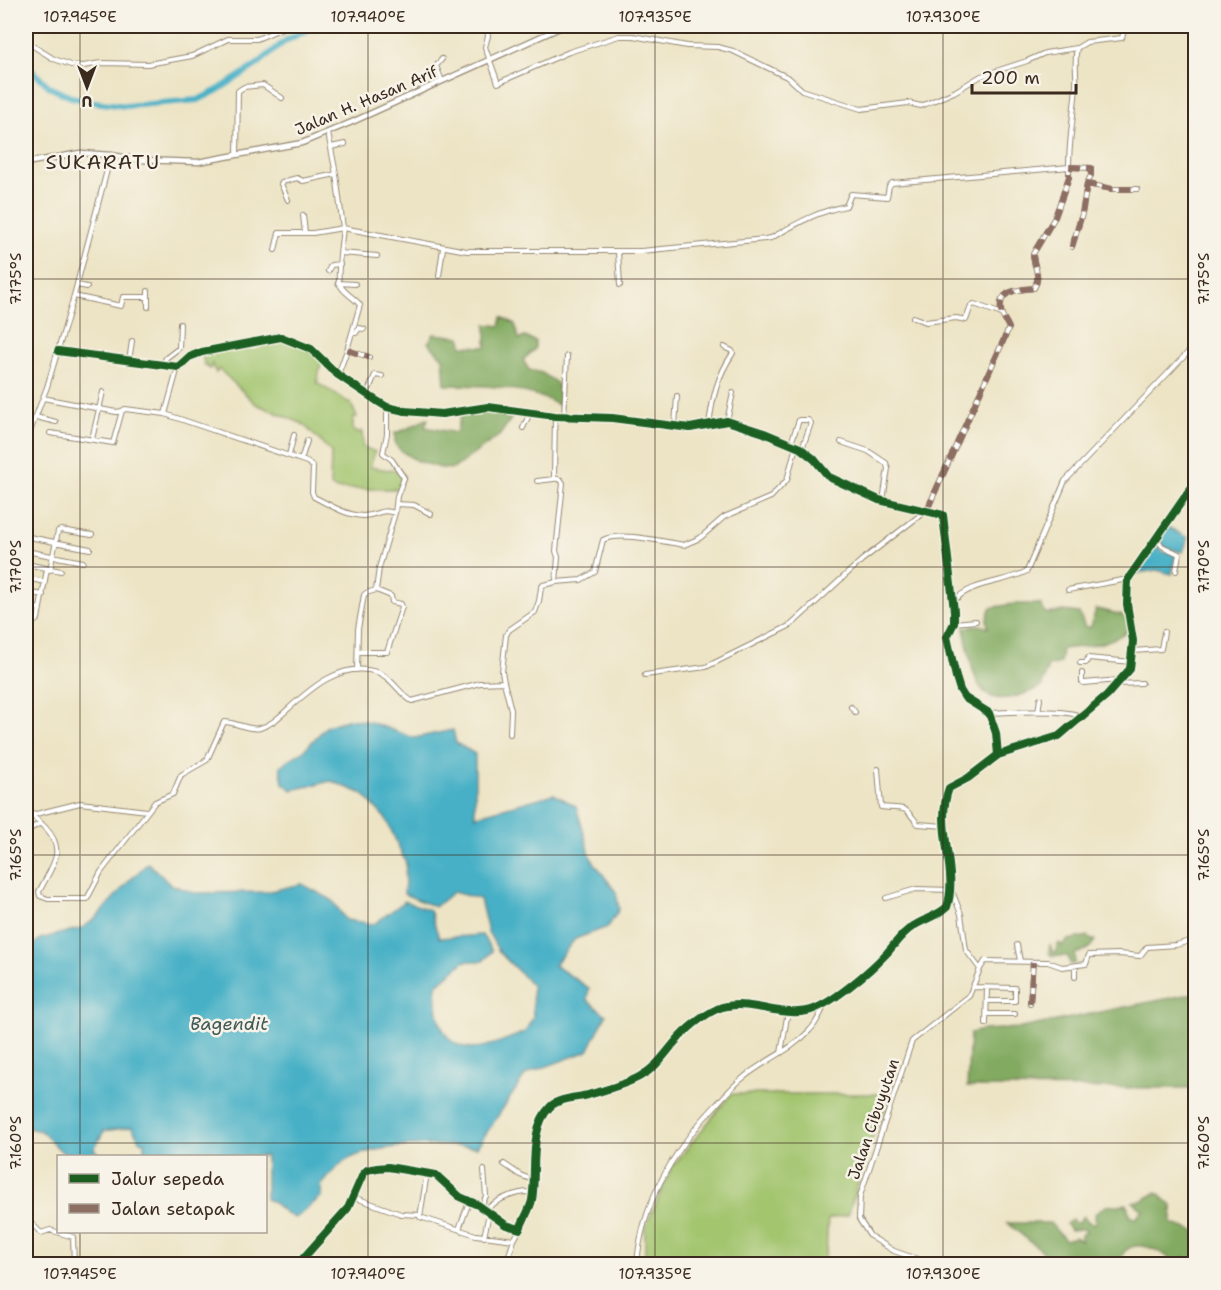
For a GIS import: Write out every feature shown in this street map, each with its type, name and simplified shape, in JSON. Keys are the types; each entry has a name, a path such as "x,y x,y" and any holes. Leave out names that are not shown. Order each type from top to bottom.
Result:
{"main road":[{"name":"Jalan H. Hasan Arif","path":"26,163 80,153 191,163 302,142 327,133 564,26"}],"street":[{"path":"26,39 54,59 71,65 148,64 192,56 231,39 256,39 287,26"},
{"path":"487,26 488,36 485,47 498,82 569,52 619,36 653,38 687,46 718,47 733,51 789,78 802,90 861,109 908,103 921,106 954,92 981,76 1045,53 1077,48 1087,42 1122,38 1125,26"},
{"path":"645,675 706,667 791,625 862,560 927,510 1009,327 1002,314 1002,302 1006,293 1018,289 1034,288 1036,285 1038,273 1033,261 1034,254 1055,217 1069,177 1077,48"},
{"path":"442,59 436,66 442,81"},
{"path":"237,155 238,90 263,85 282,98"},
{"path":"327,133 336,174 343,228 339,283 349,298 356,300 360,305 338,375"},
{"path":"331,147 345,144"},
{"path":"26,442 58,351 111,154"},
{"path":"275,250 279,233 305,233 343,228 467,251 618,252 680,248 771,238 825,210 846,206 851,194 887,197 889,186 892,183 1070,167 1091,168 1082,214 1072,247"},
{"path":"288,200 282,182 296,178 303,181 336,174"},
{"path":"1087,184 1112,189 1137,189"},
{"path":"303,214 305,233"},
{"path":"439,276 443,248"},
{"path":"618,252 620,285"},
{"path":"341,253 376,256"},
{"path":"328,271 332,265 340,264"},
{"path":"339,283 355,284"},
{"path":"76,285 87,287"},
{"path":"148,291 148,307"},
{"path":"74,296 121,306 123,297 148,297"},
{"path":"913,317 926,322 956,318 966,320 974,304 1002,314"},
{"path":"162,365 166,358 179,349 180,324"},
{"path":"352,333 356,333 359,328 364,329"},
{"path":"165,414 178,367 189,357 202,352 278,336 311,349 338,375 387,407 405,411 442,414 488,406 564,417 612,418 690,428 727,421 744,425 802,449 829,477 883,501 944,516 954,611 954,623 946,637 960,690 966,699 988,713 1066,713 1083,717"},
{"path":"129,360 132,341"},
{"path":"953,603 958,596 971,590 1027,571 1065,482 1196,344"},
{"path":"709,424 717,380 723,374 733,352 724,346"},
{"path":"347,350 369,357"},
{"path":"58,351 178,367"},
{"path":"564,417 567,356"},
{"path":"367,394 375,375 382,376"},
{"path":"92,439 103,392"},
{"path":"727,421 733,393"},
{"path":"675,426 677,396"},
{"path":"43,398 116,412 126,409 165,414 301,460 313,467 312,494 353,515 369,515 383,510 395,513"},
{"path":"376,590 379,568 404,475 383,453 387,434 387,407"},
{"path":"50,433 113,442 122,411"},
{"path":"524,428 530,413"},
{"path":"554,477 555,416"},
{"path":"36,417 56,422"},
{"path":"510,734 511,710 502,672 507,633 535,612 542,586 556,582 581,580 595,572 603,540 611,537 684,545 693,543 723,517 771,497 787,480 799,420 808,420 811,423 802,449"},
{"path":"289,455 294,435"},
{"path":"301,460 308,441"},
{"path":"842,442 867,451 886,463 888,468 883,501"},
{"path":"537,481 554,477 563,483 556,551 558,557 556,582"},
{"path":"1196,481 1128,579 1127,604 1133,651 1130,669 1083,717 1058,737 998,755 968,778 949,788 946,794 944,842 951,889 961,914 966,950 979,968 985,961 1050,962 1062,967 1075,966 1086,964 1089,955 1140,956 1147,947 1176,945 1196,939"},
{"path":"396,504 414,505 431,514"},
{"path":"26,620 38,621 45,582 60,530 92,535"},
{"path":"1156,536 1162,546 1179,552 1176,571"},
{"path":"29,537 90,549"},
{"path":"26,551 83,562"},
{"path":"26,564 60,572"},
{"path":"26,578 45,582"},
{"path":"1068,591 1128,579"},
{"path":"357,670 358,629 364,595 376,590 391,596 392,602 401,604 402,607 387,652 358,652"},
{"path":"26,592 43,595"},
{"path":"26,606 40,609"},
{"path":"954,623 976,621"},
{"path":"1133,651 1161,649 1164,632"},
{"path":"1080,663 1086,663 1088,658 1132,662"},
{"path":"26,812 52,834 57,846 57,853 39,892 40,896 48,899 87,898 101,872 155,802 173,794 182,773 207,760 224,722 254,729 262,728 275,721 311,689 332,675 357,670 377,672 395,684 410,701 431,698 480,683 504,682"},
{"path":"1082,673 1084,683 1142,683"},
{"path":"1038,712 1040,699"},
{"path":"988,713 996,733 998,755"},
{"path":"878,769 881,807 903,807 914,816 918,824 945,826"},
{"path":"32,815 80,803 148,811"},
{"path":"26,831 41,823"},
{"path":"886,898 919,889 951,889"},
{"path":"506,1264 532,1201 534,1157 540,1125 550,1107 558,1101 597,1092 640,1077 663,1059 675,1042 690,1028 720,1008 739,1004 789,1012 804,1012 816,1008 855,982 913,926 939,914 948,907 951,889"},
{"path":"1017,945 1020,962"},
{"path":"1030,1003 1033,962"},
{"path":"1075,966 1075,977"},
{"name":"Jalan Cibuyutan","path":"931,1264 894,1251 870,1236 859,1219 860,1196 912,1041 969,996 979,968"},
{"path":"974,987 1015,988 1014,1001 987,1001"},
{"path":"986,1024 987,988"},
{"path":"637,1264 638,1245 643,1225 667,1167 708,1113 732,1088 812,1029 827,1002"},
{"path":"816,1008 822,1011"},
{"path":"781,1054 789,1012"},
{"path":"987,1014 1015,1014"},
{"path":"504,1164 520,1175 533,1180"},
{"path":"298,1264 344,1213 363,1174 368,1170 388,1167 436,1174 460,1197 481,1207 506,1225 520,1229"},
{"path":"481,1207 486,1196 484,1170"},
{"path":"419,1215 428,1173"},
{"path":"484,1237 487,1211 501,1200 521,1192 532,1192"},
{"path":"353,1197 402,1215 419,1215 484,1237 514,1240"},
{"path":"459,1229 469,1202"},
{"path":"26,1218 41,1233 50,1230 57,1232"},
{"path":"60,1233 73,1237 74,1264"}],"green space":[{"path":"502,317 515,324 519,339 525,337 535,341 535,349 523,360 529,370 542,373 558,384 559,405 517,390 489,386 445,385 443,358 428,343 434,334 461,337 462,346 486,347 486,324 500,326"},
{"path":"278,336 308,347 322,359 317,383 351,404 357,417 353,418 353,430 358,433 362,431 363,447 375,452 370,467 395,471 398,469 404,476 399,489 336,489 330,486 331,452 303,424 256,404 219,369 216,373 212,364 210,369 204,364 202,352"},
{"path":"484,411 512,417 500,435 453,469 417,461 401,451 395,444 395,433 424,420 428,419 425,427 456,433 461,415"},
{"path":"1013,604 1040,604 1046,614 1064,611 1079,613 1085,627 1091,627 1096,609 1132,617 1134,626 1110,640 1062,649 1060,663 1048,666 1042,686 1004,699 991,697 982,690 976,679 964,628 980,625 988,628 987,619 990,608"},
{"path":"1088,936 1089,939 1095,940 1089,948 1075,954 1075,964 1070,964 1068,956 1052,956 1049,953 1050,944 1052,952 1056,952 1057,945 1060,943 1062,946 1068,940"},
{"path":"1195,993 1195,1088 967,1087 970,1033 1021,1028"},
{"path":"731,1094 892,1094 872,1138 848,1215 828,1219 826,1248 822,1264 645,1264 645,1228 672,1167"},
{"path":"1157,1192 1172,1206 1172,1224 1195,1231 1195,1264 1191,1264 1184,1257 1176,1262 1151,1248 1137,1246 1125,1251 1118,1264 1081,1264 1069,1258 1058,1264 1007,1223 1050,1223 1065,1240 1076,1237 1081,1241 1081,1235 1087,1231 1070,1230 1066,1224 1072,1220 1077,1224 1083,1216 1090,1223 1095,1223 1095,1214 1106,1206 1127,1204 1130,1217 1136,1218 1143,1210 1133,1202 1143,1200"}],"water":[{"path":"1166,526 1188,538 1183,552 1165,548 1159,537"},
{"path":"1157,545 1163,552 1176,554 1172,574 1157,570 1136,573"},
{"name":"Bagendit","path":"350,719 370,722 414,738 453,730 456,743 475,754 475,816 554,794 576,806 591,858 616,892 619,909 608,927 575,939 554,965 589,988 587,1000 606,1015 588,1051 526,1074 477,1147 406,1146 368,1152 352,1158 337,1167 321,1186 322,1196 296,1218 267,1200 267,1155 144,1155 144,1142 140,1141 132,1127 104,1131 94,1149 100,1155 65,1155 41,1131 26,1128 26,951 40,939 82,928 96,918 148,863 170,884 194,893 266,892 302,884 332,900 346,920 374,924 405,901 430,910 439,938 482,935 492,951 483,961 465,961 436,985 440,1020 451,1041 471,1048 482,1047 525,1032 533,1017 532,985 500,953 488,932 480,899 453,892 435,907 404,894 406,863 386,819 363,794 331,781 292,790 283,783 280,766 304,750 327,726"}],"waterway":[{"path":"26,65 51,88 71,97 94,102 126,106 198,100 258,64 285,41 309,29 321,26"}],"marked path":[{"path":"927,510 1009,328 1002,315 1002,301 1009,293 1034,288 1036,284 1037,275 1033,254 1055,217 1069,177 1069,167 1091,168 1087,184 1112,189 1137,189"},
{"path":"1072,247 1082,214 1087,184"},
{"path":"347,350 369,357"},
{"path":"1030,1003 1033,962"}],"cycle path":[{"path":"58,351 178,367 189,357 202,352 281,337 311,349 338,375 387,407 405,411 442,414 488,407 555,416 612,418 690,428 727,421 800,448 814,459 829,477 879,500 943,515 954,611 954,623 947,637 956,677 965,698 989,713 996,733 998,755"},
{"path":"298,1264 348,1208 363,1174 367,1170 377,1168 388,1167 436,1175 460,1197 478,1205 506,1225 520,1229 532,1200 536,1139 543,1116 550,1107 563,1100 608,1089 639,1077 655,1066 689,1028 717,1009 739,1005 795,1012 807,1011 827,1003 880,960 908,929 947,907 950,879 944,818 949,788 968,778 998,755 1059,736 1107,695 1130,669 1133,641 1127,604 1128,579 1196,481"}],"district":[{"name":"SUKARATU","path":"103,162"}]}
